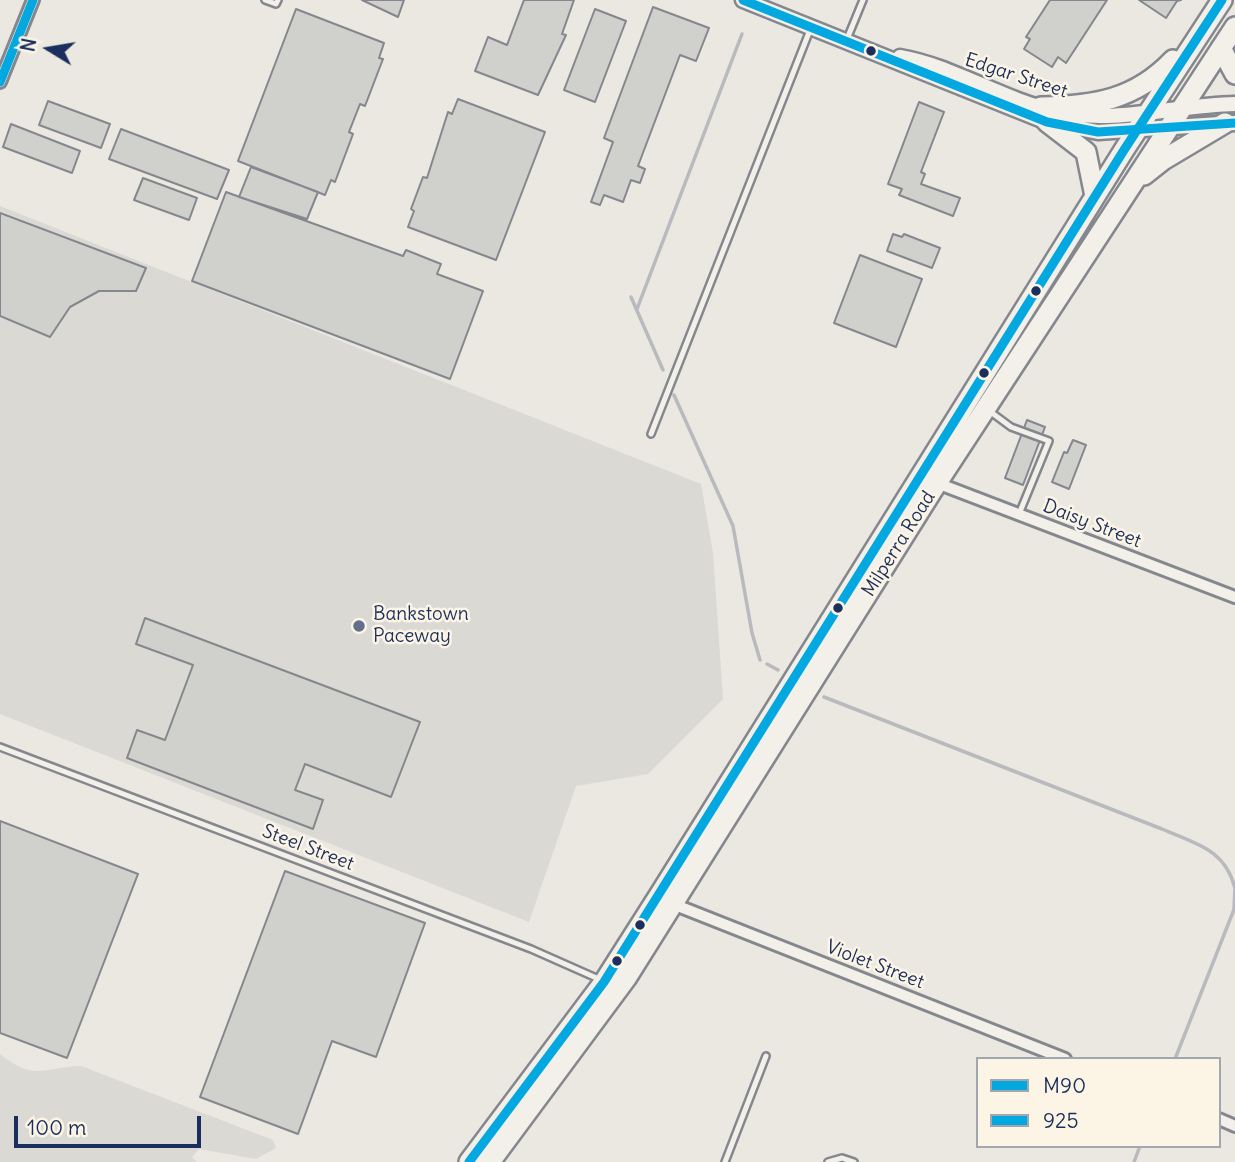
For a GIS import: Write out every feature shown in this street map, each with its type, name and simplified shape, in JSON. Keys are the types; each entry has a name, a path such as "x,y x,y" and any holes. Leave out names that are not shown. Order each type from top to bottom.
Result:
{"highway":[{"name":"Milperra Road","path":"469,1162 604,982 757,742 1137,129 1222,0"},
{"path":"1044,115 1131,93 1161,72 1205,24"},
{"name":"Milperra Road","path":"490,1162 627,976 937,483 1235,27"},
{"path":"1221,48 1235,74"},
{"path":"1044,115 1086,152 1095,196"},
{"path":"1128,190 1163,160 1230,123"}],"main road":[{"name":"Edgar Street","path":"743,0 882,54 916,72 1098,132 1230,123"},
{"name":"Edgar Street","path":"1044,115 1149,112 1235,104"}],"street":[{"path":"0,82 33,0"},
{"name":"Daisy Street","path":"937,483 1235,597"},
{"name":"Violet Street","path":"673,904 1060,1057"}],"lane":[{"path":"265,0 276,4 278,0"},
{"path":"846,41 863,0"},
{"path":"651,434 811,27"},
{"path":"986,408 1011,427 1049,440 1019,514"},
{"name":"Steel Street","path":"0,747 518,944 604,982"},
{"path":"724,1162 766,1056"},
{"path":"828,1162 842,1158 854,1162"}],"shaded area":[{"name":"Bankstown Paceway","path":"0,206 701,484 713,553 723,699 648,774 576,786 529,922 0,714"},
{"path":"0,1054 12,1063 31,1070 81,1066 273,1140 276,1148 256,1159 199,1149 192,1157 197,1162 0,1162"}],"building":[{"path":"362,0 404,0 398,17"},
{"path":"524,0 574,0 562,34 566,35 538,95 475,71 488,37 507,45"},
{"path":"1050,0 1107,0 1066,63 1058,57 1052,67 1024,49 1030,39 1026,37"},
{"path":"1139,0 1181,0 1177,1 1166,18"},
{"path":"653,7 709,28 696,61 680,55 638,166 645,169 640,183 631,180 623,202 604,195 600,205 591,202 613,142 604,138"},
{"path":"296,9 384,43 379,58 383,59 365,106 360,104 349,132 353,134 335,182 331,180 325,195 238,161"},
{"path":"595,9 626,21 595,102 564,90"},
{"path":"458,99 545,132 496,260 408,227 414,211 411,209 423,177 427,178 448,112 452,114"},
{"path":"48,101 110,124 101,148 39,125"},
{"path":"919,102 944,112 921,172 925,174 921,184 960,198 953,216 899,195 902,189 888,184"},
{"path":"11,124 80,151 72,173 3,147"},
{"path":"121,129 229,170 217,199 109,159"},
{"path":"251,167 318,192 307,219 239,197"},
{"path":"143,178 197,198 189,220 134,200"},
{"path":"226,192 403,256 406,250 441,264 437,274 483,291 450,379 192,281"},
{"path":"0,213 146,268 136,291 99,291 70,307 50,337 0,316"},
{"path":"893,234 902,237 904,234 940,248 932,268 887,251"},
{"path":"860,255 922,279 896,347 834,323"},
{"path":"1027,420 1045,427 1023,485 1005,478"},
{"path":"1073,440 1086,445 1069,489 1052,482 1064,452 1067,453"},
{"path":"145,618 420,722 391,797 305,764 295,790 323,800 313,829 127,758 137,730 165,740 193,665 136,644"},
{"path":"0,821 138,874 67,1058 0,1033"},
{"path":"285,871 425,923 376,1057 332,1041 298,1134 200,1097"}],"waterway":[{"path":"637,309 742,34"},
{"path":"631,297 663,370"},
{"path":"674,395 733,526 752,633 760,660"},
{"path":"767,664 778,670"},
{"path":"824,697 1197,844 1224,864 1235,888"},
{"path":"1234,908 1235,889"},
{"path":"1176,1057 1235,907"},
{"path":"1134,1162 1139,1148"}],"transit line":[{"name":"925","path":"0,82 33,0"},
{"name":"925","path":"743,0 1047,122 1098,132 1235,123"},
{"name":"M90","path":"469,1162 604,982 1124,150 1222,0"}],"place":[{"name":"Bankstown Paceway","path":"359,626"}]}
